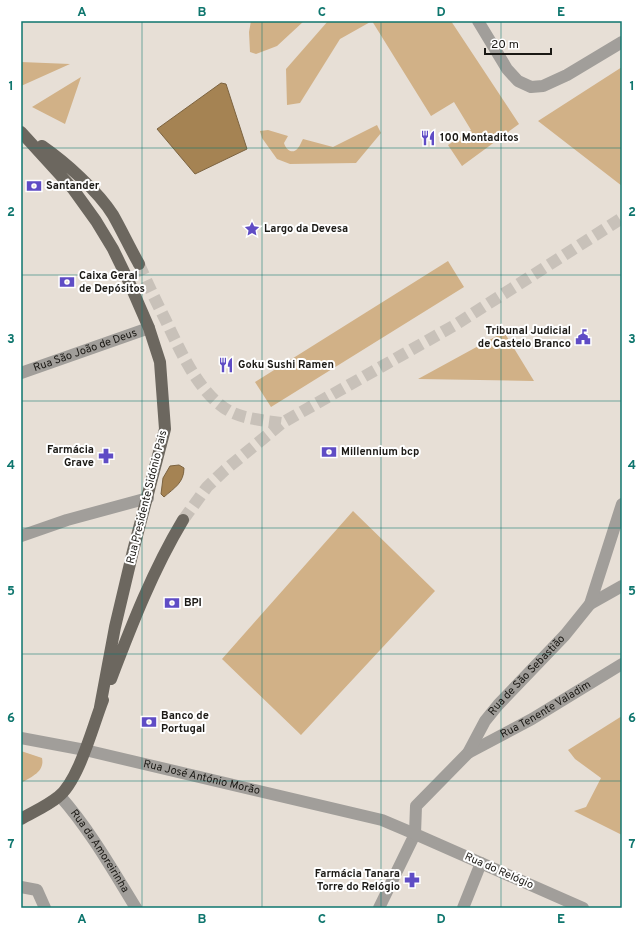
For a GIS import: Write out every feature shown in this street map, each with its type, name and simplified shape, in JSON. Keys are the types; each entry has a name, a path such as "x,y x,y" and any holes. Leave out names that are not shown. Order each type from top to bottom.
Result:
{"main road":[{"path":"22,133 46,149 68,167 100,198 112,214 139,264"},
{"name":"Rua Presidente Sidónio Pais","path":"22,133 73,189 96,221 113,249 149,328 160,362 165,429 115,627 100,707"},
{"path":"21,819 60,796 73,778 153,575 168,544 183,520"}],"street":[{"path":"478,21 507,69 518,82 531,87 543,86 567,75 622,42"},
{"name":"Rua São João de Deus","path":"21,373 149,328"},
{"path":"21,536 67,520 148,498"},
{"name":"Rua de São Sebastião","path":"379,908 415,834 416,806 468,753 485,721 498,705 565,635 590,604 620,520 622,504"},
{"path":"590,604 622,586"},
{"name":"Rua Tenente Valadim","path":"468,753 532,719 622,664"},
{"name":"Rua José António Morão","path":"21,738 85,750 382,820 415,834"},
{"name":"Rua da Amoreirinha","path":"60,796 100,849 136,908"},
{"name":"Rua do Relógio","path":"415,834 583,908"},
{"path":"463,908 480,863"},
{"path":"21,887 36,890 45,908"}],"shaded area":[{"path":"251,21 304,21 277,46 256,54 250,52 249,32"},
{"path":"328,21 372,21 340,39 300,103 287,105 286,69"},
{"path":"372,21 451,21 519,124 462,166 448,145 471,130 454,102 431,116"},
{"path":"21,62 70,64 21,86"},
{"path":"622,67 622,186 538,121"},
{"path":"81,77 65,124 32,107"},
{"path":"221,83 226,84 247,149 195,174 157,129"},
{"path":"377,125 381,133 356,163 290,164 277,159 262,138 260,131 268,130 288,136 284,143 285,146 288,150 294,151 298,148 303,139 333,147"},
{"path":"448,261 464,287 271,407 255,382"},
{"path":"504,332 534,381 418,379"},
{"path":"179,465 184,468 182,478 178,485 164,497 161,494 163,478 170,466"},
{"path":"353,511 435,591 301,735 222,659"},
{"path":"622,716 622,835 574,811 586,807 601,778 575,759 568,750"},
{"path":"21,751 42,758 42,763 36,774 21,783"}],"tunnel":[{"path":"183,520 207,487 225,470 282,423 455,325 622,218"},
{"path":"139,264 184,358 209,395 231,412 256,419 282,423"}],"place":[{"name":"100 Montaditos","path":"428,138"},
{"name":"Santander","path":"34,186"},
{"name":"Largo da Devesa","path":"252,229"},
{"name":"Caixa Geral de Depósitos","path":"67,282"},
{"name":"Tribunal Judicial de Castelo Branco","path":"583,337"},
{"name":"Goku Sushi Ramen","path":"226,365"},
{"name":"Millennium bcp","path":"329,452"},
{"name":"Farmácia Grave","path":"106,456"},
{"name":"BPI","path":"172,603"},
{"name":"Banco de Portugal","path":"149,722"},
{"name":"Farmácia Tanara Torre do Relógio","path":"412,880"}]}
